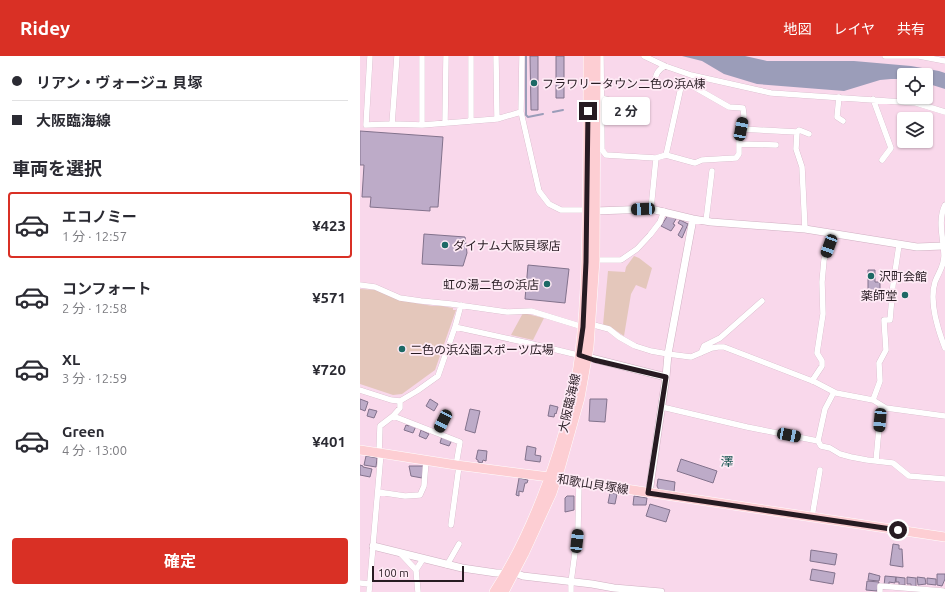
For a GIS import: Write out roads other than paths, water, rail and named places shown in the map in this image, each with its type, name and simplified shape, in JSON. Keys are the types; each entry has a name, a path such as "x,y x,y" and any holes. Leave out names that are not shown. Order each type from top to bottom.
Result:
{"main road":[{"name":"大阪臨海線","path":"588,56 592,81"},
{"name":"大阪臨海線","path":"504,592 510,573 552,493 553,477 560,469 577,411 586,325 595,260 591,211 592,81 596,56"},
{"name":"大阪臨海線","path":"586,325 586,262 591,211"},
{"name":"和歌山貝塚線","path":"360,450 457,466 553,477 648,493 945,536"},
{"name":"大阪臨海線","path":"494,592 510,573"}],"street":[{"path":"370,56 366,125 422,125 497,119 521,112"},
{"path":"392,124 397,56"},
{"path":"422,56 422,125"},
{"path":"445,123 446,56"},
{"path":"471,56 471,121"},
{"path":"496,56 497,119"},
{"path":"522,56 521,112 539,191 549,204 561,210 591,211 651,209 706,222 805,229 899,245 917,247 944,242"},
{"path":"601,56 602,150 606,155 656,158 666,155 695,163 702,160 736,158 739,154 739,144 744,116 743,108 729,107 694,87 685,84 680,87 666,155"},
{"path":"644,56 665,66 691,75 771,93 916,103 945,112"},
{"path":"885,56 919,56 945,61"},
{"path":"654,84 656,74 665,66"},
{"path":"839,97 837,117 843,121"},
{"path":"601,98 633,106"},
{"path":"873,99 891,148 882,160"},
{"path":"741,129 797,132 799,130 809,134"},
{"path":"797,132 796,149 802,167 805,229"},
{"path":"739,144 776,145"},
{"path":"651,209 656,158"},
{"path":"706,222 712,171"},
{"path":"945,205 941,218 944,257 942,268 935,282 933,299 937,322 943,335 945,348"},
{"path":"595,260 621,260 637,249 660,222 664,211"},
{"path":"648,493 662,407 668,354 692,219"},
{"path":"812,381 822,366 822,361 817,353 823,314 822,282 824,260 834,233"},
{"path":"873,400 880,381 879,363 886,350 884,320 890,320 899,245"},
{"path":"360,285 375,286 400,298 507,312 531,311 586,325 609,329 619,337 635,346 668,354 692,357 718,347 724,347 812,381 834,392 873,400 886,408 945,416"},
{"path":"701,353 704,346 724,335 762,301"},
{"path":"360,390 390,400 400,401 438,376 461,305"},
{"path":"454,327 583,356 666,377"},
{"path":"834,392 825,409 818,441 821,446 830,448 846,456 893,463 910,476 945,479"},
{"path":"369,592 378,492 380,426 393,416 400,408 400,401"},
{"path":"876,461 881,406"},
{"path":"662,407 747,427 818,441"},
{"path":"437,432 448,413"},
{"path":"393,416 460,442 451,525"},
{"path":"378,492 405,496 420,495 424,486 426,461"},
{"path":"812,517 820,470"},
{"path":"571,592 578,530 579,482"},
{"path":"447,565 459,544"},
{"path":"373,546 462,568 510,573 522,576 614,588 661,592"},
{"path":"401,554 416,570 418,592"},
{"path":"416,570 424,559"},
{"path":"360,583 369,584"},
{"path":"880,592 880,586 943,590"}],"water":[{"path":"682,56 745,56 767,61 854,61 922,68 897,68 897,79 880,80 844,91 757,84 724,74 702,61"},
{"path":"933,70 945,73 945,89 933,85"}],"waterway":[{"path":"526,56 526,115 528,117 543,114"},
{"path":"553,112 563,110"}],"place":[{"name":"フラワリータウン二色の浜A棟","path":"534,83"},
{"name":"ダイナム大阪貝塚店","path":"445,245"},
{"name":"沢町会館","path":"871,276"},
{"name":"虹の湯二色の浜店","path":"547,284"},
{"name":"薬師堂","path":"905,295"},
{"name":"二色の浜公園スポーツ広場","path":"402,349"}],"district":[{"name":"澤","path":"727,461"}]}
